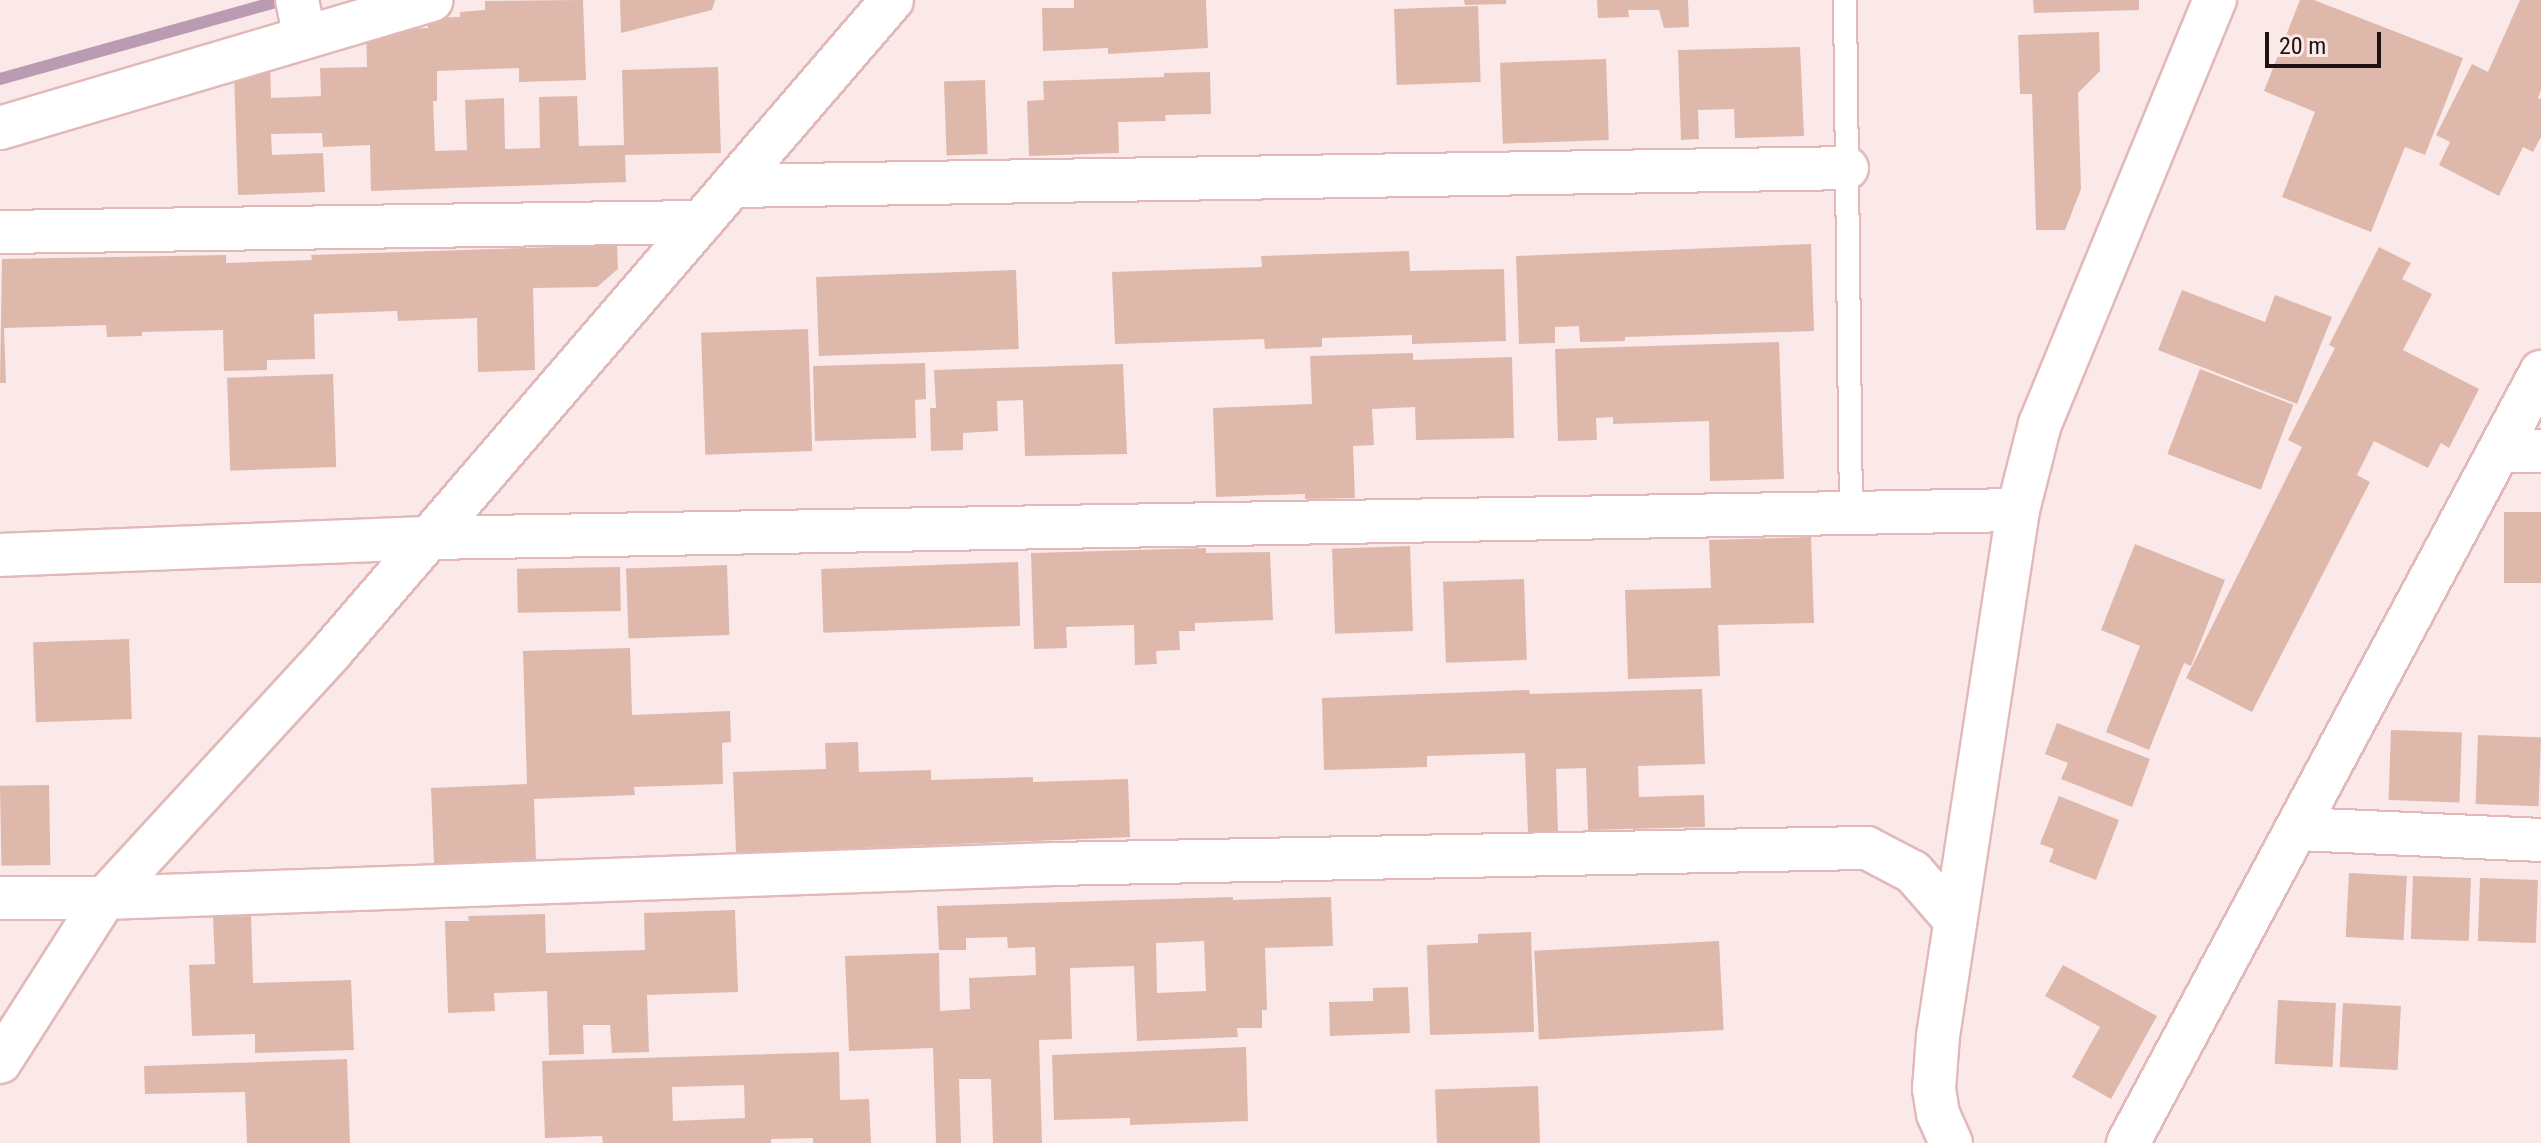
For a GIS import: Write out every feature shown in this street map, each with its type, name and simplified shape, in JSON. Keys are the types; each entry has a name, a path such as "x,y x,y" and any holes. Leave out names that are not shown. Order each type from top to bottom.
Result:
{"street":[{"path":"0,128 301,17 431,0"},
{"path":"0,1062 105,898 331,652 892,0"},
{"path":"1951,1143 1938,1114 1934,1089 1955,920 2018,510 2040,424 2215,0"},
{"path":"732,186 1847,168"},
{"path":"0,232 701,222"},
{"path":"2128,1143 2299,829 2541,372"},
{"path":"2499,451 2541,451"},
{"path":"0,555 430,538 2018,510"},
{"path":"2299,829 2541,840"},
{"path":"0,898 105,898 1053,864 1867,848 1913,872 1955,920"}],"lane":[{"path":"1845,0 1851,513"}],"building":[{"path":"583,0 586,80 519,82 519,68 437,71 437,101 433,101 435,151 467,150 465,100 504,98 505,149 540,148 539,97 577,96 579,146 624,145 622,70 718,67 721,153 625,155 626,182 371,191 370,145 323,147 322,133 271,134 272,155 323,153 325,192 238,195 234,73 270,63 271,98 321,96 320,68 367,67 366,31 428,28 428,18 460,17 460,12 485,10 485,1"},
{"path":"620,0 715,0 712,10 621,33"},
{"path":"1074,0 1206,0 1208,48 1108,54 1108,48 1043,51 1042,8 1074,8"},
{"path":"1464,0 1506,0 1506,4 1465,5"},
{"path":"1597,0 1688,0 1689,27 1664,28 1659,10 1628,10 1629,17 1598,18"},
{"path":"2033,0 2139,0 2139,10 2034,13"},
{"path":"2300,0 2314,0 2463,58 2425,155 2405,147 2371,232 2282,197 2315,112 2264,91"},
{"path":"2520,0 2541,0 2541,90 2538,98 2541,99 2541,137 2533,152 2523,147 2499,196 2439,165 2450,142 2436,135 2472,64 2488,72"},
{"path":"1478,6 1481,82 1397,85 1394,9"},
{"path":"2099,32 2100,71 2078,93 2081,189 2065,230 2036,230 2032,94 2020,94 2018,35"},
{"path":"1800,47 1804,136 1735,138 1734,109 1698,110 1699,139 1681,140 1678,50"},
{"path":"1606,59 1609,140 1503,144 1500,63"},
{"path":"1210,72 1211,114 1165,115 1166,121 1118,122 1119,153 1029,156 1027,101 1044,100 1043,81 1164,77 1164,73"},
{"path":"985,80 988,154 947,155 944,81"},
{"path":"1811,244 1814,331 1625,337 1625,341 1580,342 1579,326 1555,327 1555,343 1519,344 1516,256"},
{"path":"617,245 618,269 597,287 533,288 535,370 478,372 477,318 398,321 397,311 314,314 315,359 267,360 267,370 224,371 223,330 142,332 142,336 107,337 106,325 4,328 6,383 0,383 2,259 226,255 226,263 312,260 311,255"},
{"path":"2379,247 2411,263 2402,279 2432,294 2403,350 2479,389 2449,448 2441,443 2428,468 2374,441 2357,475 2370,482 2252,712 2186,678 2302,447 2288,440 2335,348 2329,345"},
{"path":"1409,251 1410,271 1504,269 1506,341 1412,344 1412,335 1322,338 1322,347 1265,349 1264,339 1115,344 1112,272 1262,267 1261,256"},
{"path":"1016,270 1019,349 819,356 816,277"},
{"path":"2182,290 2265,322 2275,295 2332,317 2297,404 2158,350"},
{"path":"808,329 812,451 705,455 701,333"},
{"path":"1779,342 1784,479 1710,481 1709,421 1613,424 1613,417 1596,418 1597,440 1558,441 1555,349"},
{"path":"1413,353 1413,360 1512,357 1514,438 1416,440 1415,407 1372,409 1374,445 1353,446 1355,498 1305,499 1305,494 1216,497 1213,408 1312,404 1310,356"},
{"path":"925,363 926,399 915,400 916,438 815,441 813,366"},
{"path":"1123,364 1127,454 1025,456 1023,400 997,401 998,431 963,433 963,450 931,451 930,408 936,408 934,370"},
{"path":"2200,369 2293,405 2261,490 2167,454"},
{"path":"333,374 336,467 230,471 227,378"},
{"path":"2504,512 2541,512 2541,583 2504,583"},
{"path":"1811,537 1814,623 1718,625 1720,676 1628,679 1625,590 1711,588 1709,540"},
{"path":"2135,544 2225,580 2191,666 2184,663 2149,750 2106,732 2140,646 2101,630"},
{"path":"1410,546 1413,631 1335,634 1332,549"},
{"path":"1206,548 1206,553 1270,552 1273,620 1195,623 1195,631 1179,631 1180,650 1156,651 1157,664 1135,665 1134,625 1066,627 1067,648 1034,649 1031,553"},
{"path":"1018,562 1020,626 823,633 821,569"},
{"path":"727,565 729,635 629,638 626,569"},
{"path":"620,567 621,611 518,613 517,569"},
{"path":"1524,579 1527,660 1446,663 1443,582"},
{"path":"129,639 132,719 36,722 33,642"},
{"path":"630,648 632,715 730,711 731,742 722,743 723,784 634,787 635,795 534,799 536,860 434,864 431,788 527,784 523,651"},
{"path":"1702,689 1705,764 1638,766 1639,797 1704,795 1705,827 1588,830 1586,768 1556,769 1558,831 1528,832 1525,753 1427,756 1427,767 1324,770 1322,698 1529,690 1530,694"},
{"path":"2057,723 2150,759 2132,807 2061,779 2068,763 2045,754"},
{"path":"2391,730 2462,732 2460,802 2389,800"},
{"path":"2478,735 2541,737 2539,806 2476,804"},
{"path":"858,742 859,772 931,770 931,780 1033,777 1033,782 1128,779 1130,837 736,853 733,772 826,769 825,743"},
{"path":"49,785 50,865 1,866 0,786"},
{"path":"2059,796 2119,820 2096,880 2049,862 2054,849 2040,844"},
{"path":"2349,873 2407,876 2404,940 2346,937"},
{"path":"2413,876 2471,878 2469,941 2411,939"},
{"path":"2480,878 2538,880 2536,943 2478,941"},
{"path":"1331,897 1333,946 1265,948 1267,1010 1262,1010 1262,1028 1237,1028 1238,1037 1137,1041 1134,966 1070,968 1072,1039 1039,1040 1042,1143 993,1143 991,1079 959,1079 961,1143 936,1143 933,1048 849,1051 845,956 939,953 940,1011 970,1009 969,978 1036,975 1035,947 1008,948 1007,937 966,938 966,950 939,950 937,906","holes":["1204,941 1206,991 1157,993 1156,943"]},
{"path":"735,910 738,992 647,995 649,1052 612,1053 610,1025 583,1025 584,1054 549,1055 547,991 494,993 495,1011 448,1013 445,921 469,921 468,916 545,914 546,953 645,950 644,913"},
{"path":"251,916 253,983 351,980 354,1050 255,1053 255,1034 192,1036 189,965 215,964 213,917"},
{"path":"1531,932 1534,1032 1430,1035 1427,945 1478,943 1478,934"},
{"path":"1719,941 1724,1030 1539,1040 1534,951"},
{"path":"2063,965 2157,1016 2111,1099 2072,1077 2100,1027 2045,996"},
{"path":"1408,987 1410,1033 1330,1036 1329,1002 1373,1001 1373,988"},
{"path":"2278,1000 2336,1003 2333,1067 2275,1064"},
{"path":"2343,1003 2401,1006 2398,1070 2340,1067"},
{"path":"1246,1047 1248,1121 1130,1125 1130,1118 1054,1120 1052,1055"},
{"path":"839,1052 840,1100 869,1099 871,1143 813,1143 813,1138 771,1139 771,1143 603,1143 602,1136 545,1138 542,1061","holes":["744,1085 745,1118 673,1121 672,1087"]},
{"path":"347,1059 350,1143 247,1143 245,1092 145,1094 144,1066"},
{"path":"1538,1086 1540,1143 1437,1143 1435,1090"}],"waterway":[{"path":"0,79 283,0"}]}
